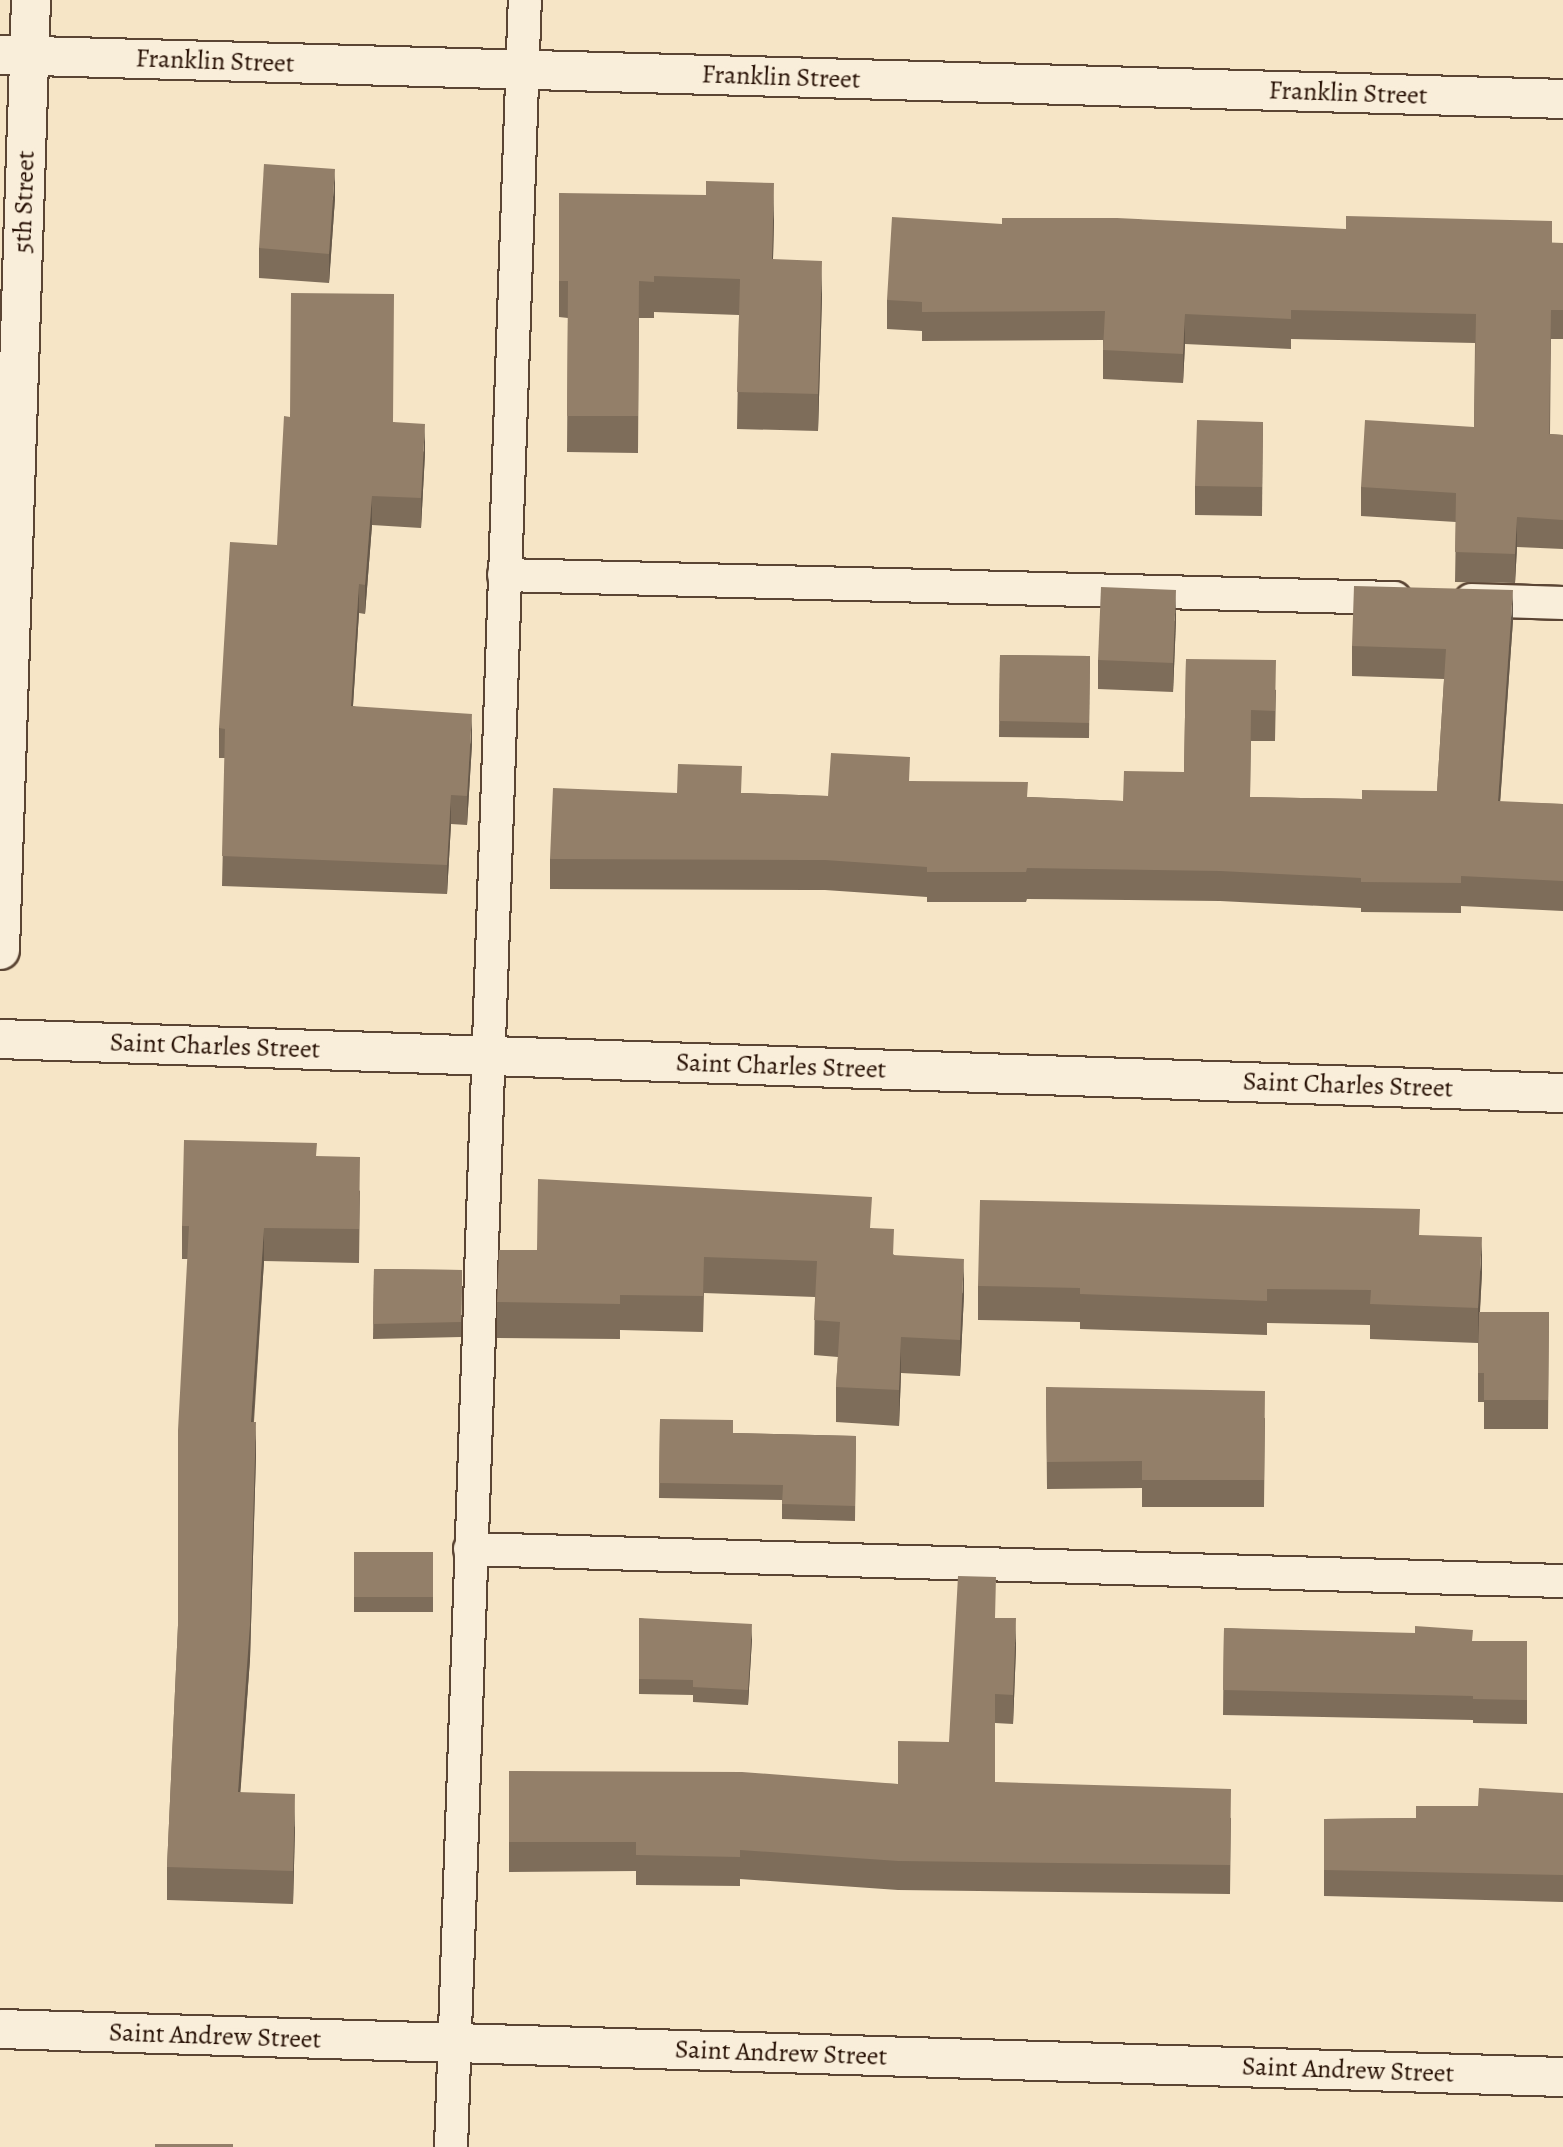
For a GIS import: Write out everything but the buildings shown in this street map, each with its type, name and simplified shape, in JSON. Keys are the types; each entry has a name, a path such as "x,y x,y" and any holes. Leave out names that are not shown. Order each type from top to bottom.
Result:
{"street":[{"name":"5th Street","path":"0,950 14,55 31,0"},
{"name":"Franklin Street","path":"14,55 1563,99"},
{"name":"Saint Charles Street","path":"0,1039 1563,1093"},
{"name":"Saint Andrew Street","path":"0,2029 1563,2077"}],"lane":[{"path":"451,2147 525,0"},
{"path":"504,575 1563,603"},
{"path":"470,1549 1563,1581"}]}
